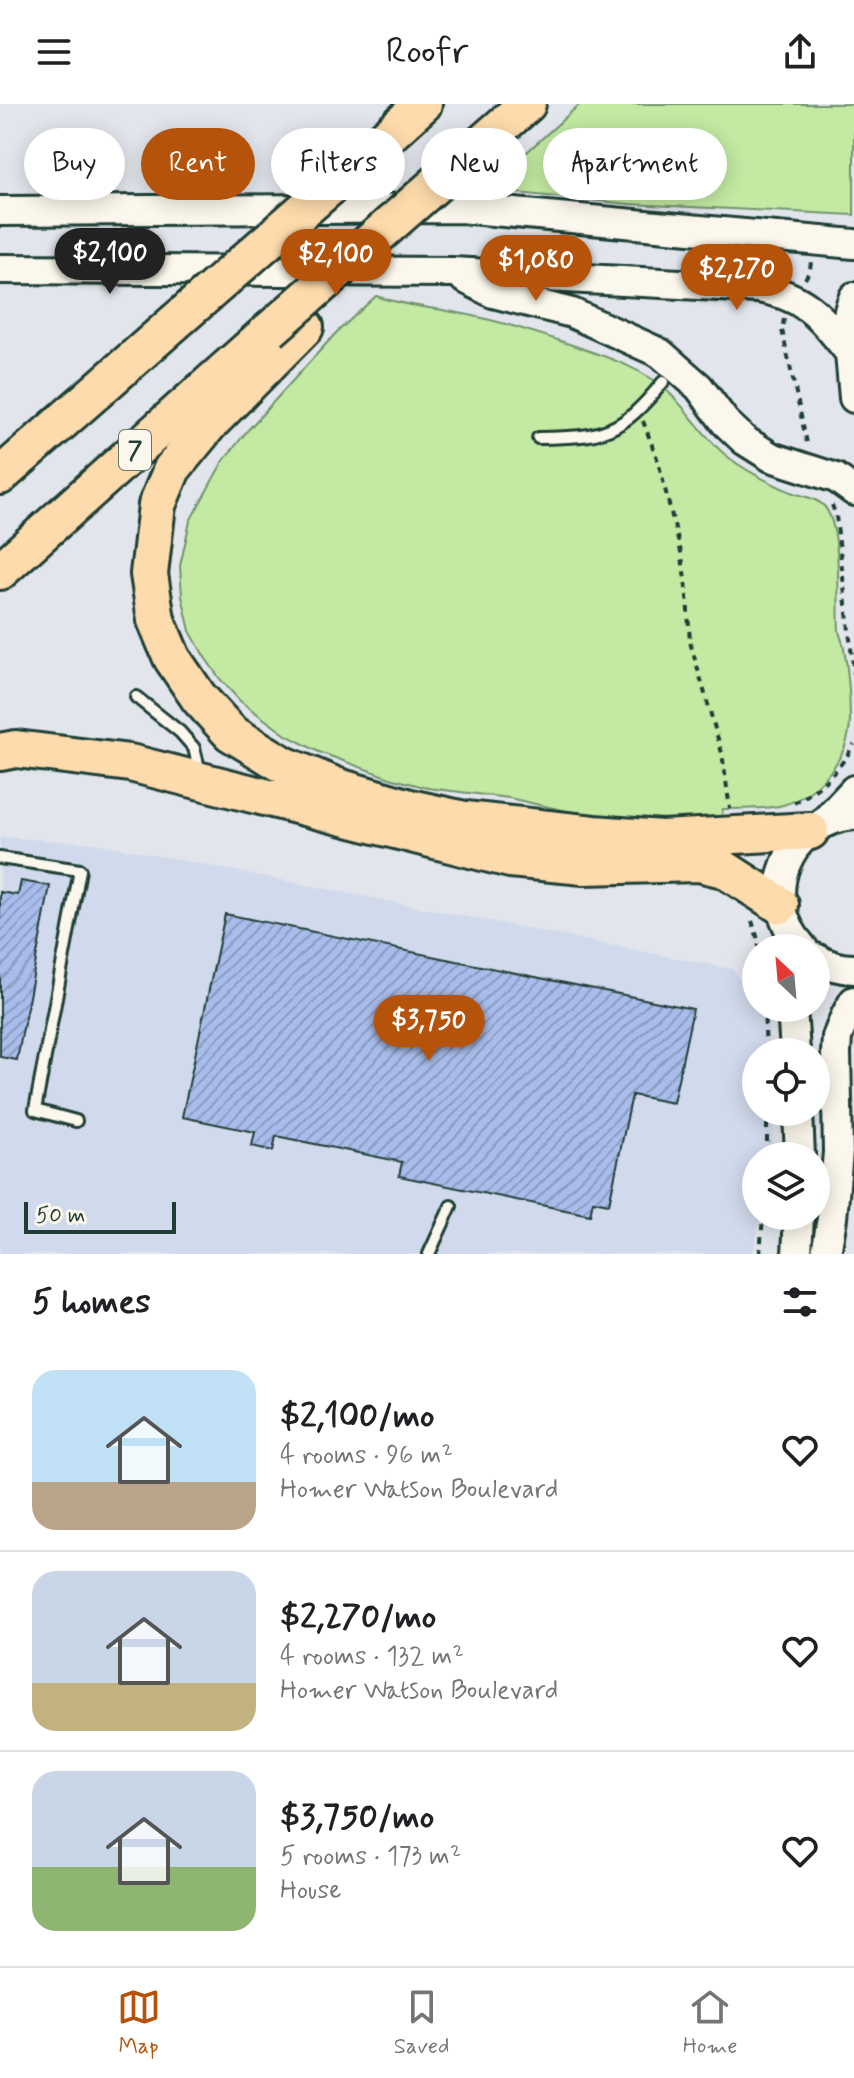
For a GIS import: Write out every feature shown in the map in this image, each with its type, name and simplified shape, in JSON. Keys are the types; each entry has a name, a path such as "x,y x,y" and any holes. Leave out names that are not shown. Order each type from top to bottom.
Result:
{"highway":[{"path":"0,476 423,104"},
{"name":"7","path":"0,571 287,329 389,226 527,104"},
{"path":"287,329 172,469 157,505 149,574 156,620 172,658 199,698 231,733 284,765 338,787 465,820 662,839 807,819"},
{"path":"0,752 16,749 130,763 510,859 584,866 699,863 724,869 784,925"}],"main road":[{"path":"0,211 460,208 854,244"},
{"path":"0,269 452,272 775,290 794,297 823,319 852,358"},
{"path":"452,272 493,293 572,313 660,353 699,387 725,422 744,440 771,457 836,478 843,497"},
{"path":"854,297 847,328 854,398"},
{"path":"784,925 780,884 785,864 807,819 854,790"},
{"path":"807,819 854,815"},
{"path":"830,965 854,969"},
{"path":"826,1254 838,1152 837,1037 854,1001"},
{"path":"797,1254 798,1230"}],"lane":[{"path":"538,438 580,437 611,430 638,411 663,382"},
{"path":"136,697 180,732 194,748 202,782"},
{"path":"0,858 80,870 35,1110 76,1121"},
{"path":"429,1254 451,1206"}],"path":[{"path":"803,284 810,270 811,255"},
{"path":"784,316 782,330 807,443 804,455"},
{"path":"638,411 658,461 682,556 690,642 722,753 731,814"},
{"path":"843,497 836,516 854,674"},
{"path":"807,819 814,792 832,776 854,744"},
{"path":"760,1254 762,1230"}],"shaded area":[{"path":"0,837 95,843 732,969 742,983 742,1022 768,1022 769,1038 742,1038 742,1126 772,1126 773,1142 742,1142 742,1230 757,1230 753,1254 0,1254"}],"green space":[{"path":"580,104 854,104 854,215 588,200 727,200 727,128 553,128"},
{"path":"543,137 543,196 527,194 527,152"},
{"path":"376,296 515,326 615,360 663,387 708,438 735,462 824,506 830,516 837,547 839,631 847,666 850,720 849,734 838,760 820,783 808,793 783,805 723,809 720,824 602,819 509,798 428,788 390,778 319,752 286,735 240,701 220,679 190,631 182,596 180,566 190,521 222,463 247,431 336,333"}],"building":[{"path":"21,881 50,886 17,1060 0,1057 0,892 18,895"},
{"path":"225,914 693,1009 673,1103 632,1095 609,1204 593,1201 590,1215 399,1176 402,1162 276,1136 273,1151 252,1146 255,1132 182,1117"}]}
